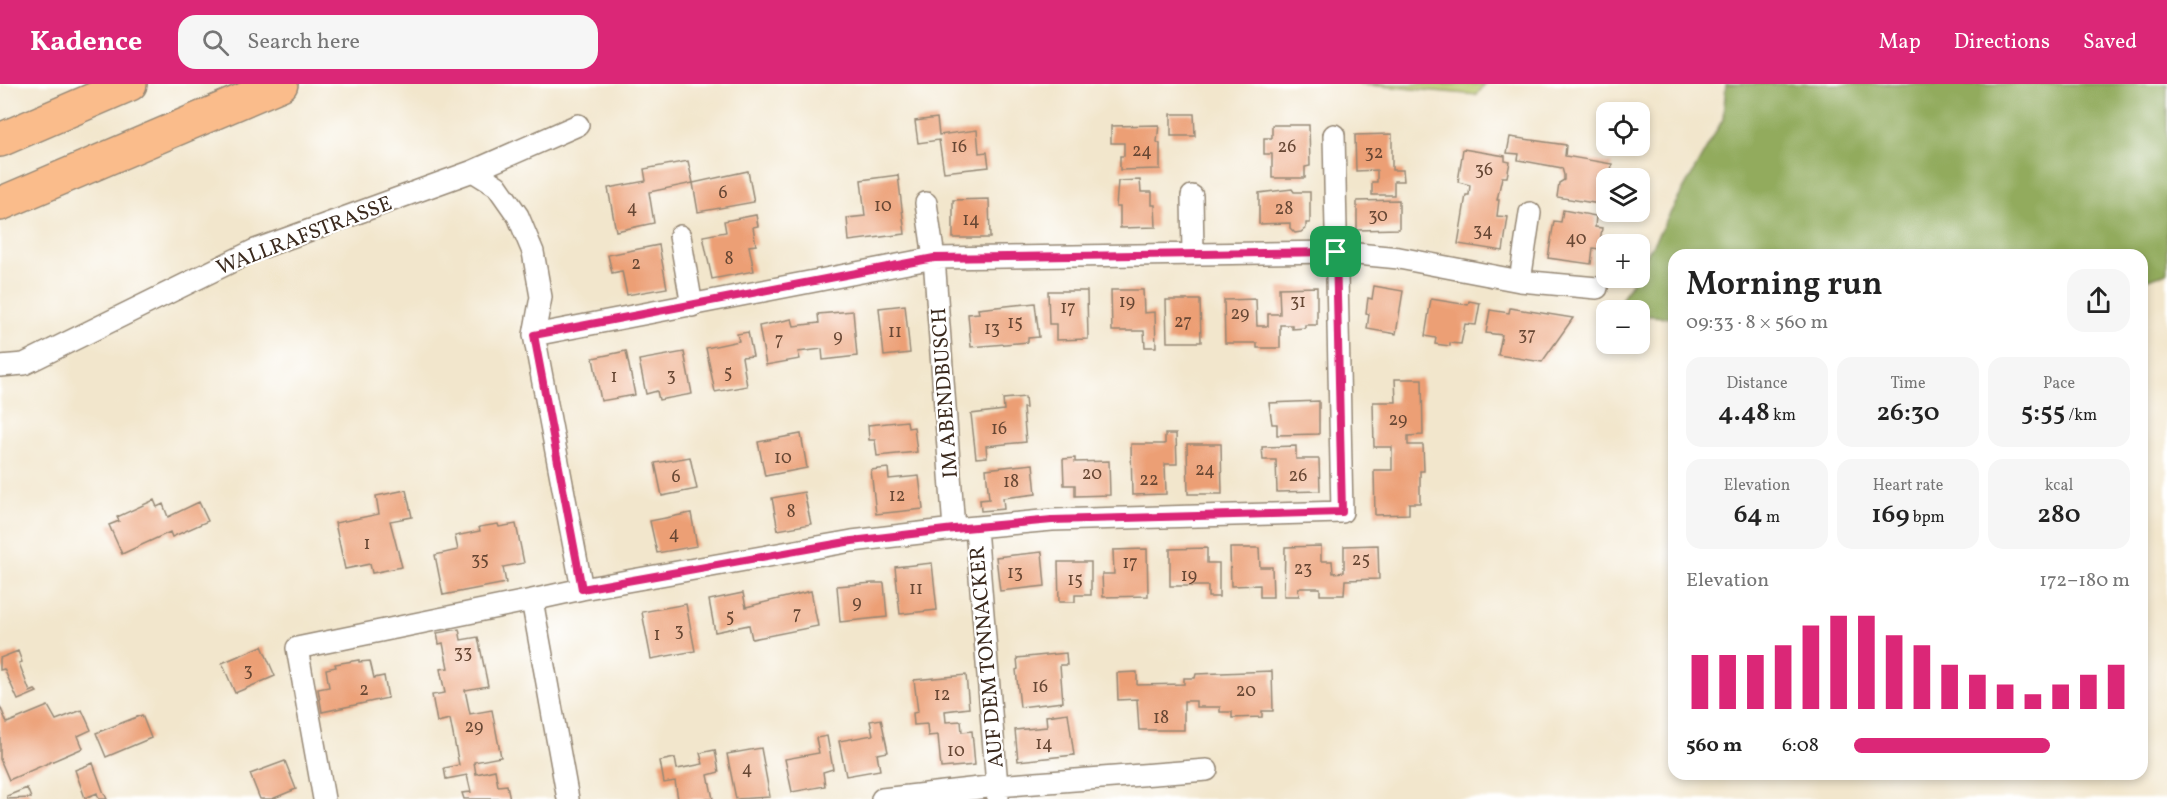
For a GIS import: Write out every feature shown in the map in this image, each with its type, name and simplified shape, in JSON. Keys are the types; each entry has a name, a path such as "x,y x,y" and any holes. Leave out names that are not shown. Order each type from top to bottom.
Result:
{"highway":[{"path":"0,140 130,84"},
{"path":"0,204 281,84"}],"street":[{"name":"WALLRAFSTRASSE","path":"0,366 24,364 255,250 473,171 578,125"},
{"path":"324,799 297,648 582,589 852,541 1052,520 1342,512 1334,135"},
{"path":"473,171 497,186 518,216 533,252 541,297 534,335 582,589"},
{"path":"1192,196 1193,254"},
{"name":"IM ABENDBUSCH","path":"926,202 934,258 954,529"},
{"path":"1520,281 1530,213"},
{"path":"680,236 692,306"},
{"path":"534,335 934,258 1336,252 1399,258 1520,281 1596,288"},
{"name":"AUF DEM TONNACKER","path":"976,528 998,793"},
{"path":"532,600 568,799"},
{"name":"AUF DEM TONNACKER","path":"882,799 998,793 1207,770"}],"green space":[{"path":"1359,84 1485,84 1477,95"},
{"path":"1726,84 2167,84 2167,273 2148,279 2148,249 1668,249 1668,317 1650,316 1650,300 1621,300 1628,288 1650,288 1650,249 1723,119"}],"building":[{"path":"1171,114 1194,114 1195,136 1171,136"},
{"path":"937,118 939,135 977,130 979,153 987,152 989,167 944,172 939,140 918,143 915,121"},
{"path":"1159,125 1157,142 1160,144 1160,169 1120,170 1120,156 1124,156 1124,143 1111,143 1111,126"},
{"path":"1272,125 1309,125 1310,166 1305,167 1305,178 1272,178 1272,154 1264,154 1264,138 1272,138"},
{"path":"1392,134 1392,170 1403,170 1404,181 1394,181 1394,195 1372,195 1372,182 1377,182 1377,170 1356,171 1355,135"},
{"path":"1510,137 1566,145 1565,156 1612,164 1611,168 1596,168 1596,203 1557,197 1559,183 1564,180 1562,168 1518,160 1519,154 1507,153"},
{"path":"1463,149 1505,156 1505,161 1510,162 1507,177 1502,177 1497,200 1499,200 1497,216 1508,217 1503,251 1458,244 1466,195 1469,195 1470,185 1458,182"},
{"path":"688,161 693,183 649,192 654,223 616,231 608,188 646,181 644,169"},
{"path":"748,171 754,202 698,212 693,183"},
{"path":"898,175 905,234 849,241 847,218 865,216 861,180"},
{"path":"1140,180 1141,192 1152,192 1156,227 1120,228 1120,207 1116,207 1118,181"},
{"path":"1292,189 1294,192 1310,192 1310,223 1306,223 1306,228 1295,233 1290,228 1290,223 1259,224 1259,193"},
{"path":"989,199 990,238 953,238 953,200"},
{"path":"1399,200 1399,229 1357,230 1357,201"},
{"path":"1563,210 1596,216 1595,227 1602,228 1601,234 1596,234 1596,248 1593,248 1591,264 1548,258 1554,221 1561,222"},
{"path":"756,215 758,226 753,227 756,245 749,246 754,271 712,279 703,236 726,232 724,221"},
{"path":"659,245 667,288 627,295 622,271 612,273 608,255"},
{"path":"1374,286 1403,291 1396,334 1367,329 1368,298 1372,299"},
{"path":"1317,287 1317,325 1305,325 1305,328 1292,329 1292,325 1280,325 1280,348 1257,348 1257,343 1225,343 1224,300 1256,299 1257,326 1268,326 1268,314 1280,314 1279,288"},
{"path":"1111,290 1143,290 1144,313 1155,312 1156,347 1145,347 1144,331 1112,331"},
{"path":"1048,291 1087,291 1088,339 1056,340 1056,324 1049,324"},
{"path":"1431,299 1468,305 1469,301 1480,303 1476,325 1465,324 1461,344 1450,343 1450,346 1435,344 1436,338 1425,336"},
{"path":"1166,300 1200,300 1201,342 1167,342"},
{"path":"1035,303 1039,337 1028,338 1028,342 971,347 968,314 979,313 978,309"},
{"path":"905,305 910,353 884,356 879,308"},
{"path":"1510,308 1573,318 1542,362 1498,355 1502,335 1486,333 1490,310 1509,313"},
{"path":"853,311 857,356 823,360 822,349 798,352 800,359 766,365 759,326 792,319 794,326 819,323 818,314"},
{"path":"748,332 753,356 742,357 747,386 715,392 706,348 739,341 737,334"},
{"path":"626,351 635,395 601,401 593,358"},
{"path":"684,352 692,394 659,400 657,391 646,394 639,360"},
{"path":"1395,379 1422,379 1423,435 1408,436 1408,445 1423,445 1424,471 1420,471 1420,503 1409,503 1409,514 1375,515 1374,470 1392,470 1392,447 1374,447 1373,402 1396,402"},
{"path":"1025,397 1026,408 1023,408 1026,442 986,446 987,457 976,458 971,414 1004,410 1003,399"},
{"path":"1319,401 1319,434 1277,435 1277,424 1272,424 1269,403"},
{"path":"907,421 908,428 914,427 917,452 877,456 875,440 869,440 868,425"},
{"path":"801,434 807,468 765,476 758,442"},
{"path":"1165,434 1176,434 1177,464 1165,464 1166,494 1132,495 1131,444 1165,444"},
{"path":"1187,444 1221,444 1222,494 1188,494"},
{"path":"1296,446 1296,459 1319,459 1320,491 1277,492 1276,460 1263,460 1262,447"},
{"path":"690,457 697,489 662,496 655,463"},
{"path":"1075,458 1075,462 1109,461 1110,495 1075,496 1075,485 1064,485 1063,459"},
{"path":"1033,464 1036,494 1003,498 1004,509 981,511 980,500 989,499 986,469"},
{"path":"888,468 889,479 919,476 923,509 876,514 871,470"},
{"path":"406,490 412,517 390,521 402,567 372,573 370,564 345,569 335,523 379,514 376,496"},
{"path":"804,492 811,524 778,530 772,498"},
{"path":"154,500 157,507 163,504 168,517 199,502 208,521 172,537 170,532 122,554 109,525 119,521 117,517"},
{"path":"691,513 697,546 657,553 650,521"},
{"path":"498,524 499,527 516,524 524,563 503,567 506,583 443,595 435,555 458,550 455,536 480,531 479,527"},
{"path":"1378,545 1379,579 1345,580 1344,595 1320,595 1320,588 1298,588 1299,596 1284,596 1285,547 1321,546 1321,561 1332,561 1333,573 1344,572 1344,546"},
{"path":"1207,548 1207,563 1219,563 1219,597 1208,597 1208,586 1170,586 1170,549"},
{"path":"1230,548 1259,548 1260,567 1272,567 1273,597 1260,597 1260,585 1231,586"},
{"path":"1147,549 1148,596 1103,597 1102,574 1114,574 1113,550"},
{"path":"1042,552 1045,586 1000,591 996,557"},
{"path":"1058,562 1091,562 1091,595 1075,595 1075,602 1059,602"},
{"path":"932,563 937,610 900,614 895,567"},
{"path":"884,583 887,617 840,622 837,586"},
{"path":"811,591 818,626 752,639 749,625 715,632 709,600 743,593 746,607"},
{"path":"686,604 695,651 651,659 642,612"},
{"path":"459,629 461,640 478,637 488,686 465,690 470,714 492,710 501,757 474,762 476,774 495,770 498,786 507,785 510,799 464,799 462,793 471,792 467,775 446,779 444,768 459,765 450,719 437,722 432,695 445,693 440,669 448,668 443,643 439,644 437,633"},
{"path":"262,646 275,676 235,693 222,663"},
{"path":"18,651 22,662 19,663 30,692 35,690 37,692 18,700 4,669 0,670 0,658"},
{"path":"1066,653 1067,665 1060,665 1063,702 1020,707 1017,658"},
{"path":"359,660 359,662 370,661 374,678 384,676 388,698 322,712 318,689 329,687 326,669 336,667 335,664"},
{"path":"1272,671 1273,711 1262,711 1262,717 1232,718 1232,712 1220,712 1220,707 1196,707 1196,701 1184,701 1184,730 1139,730 1137,699 1118,700 1117,673 1137,672 1137,685 1184,684 1184,678 1195,678 1196,674"},
{"path":"966,675 969,708 945,711 946,722 961,721 962,732 972,731 975,765 941,768 938,735 928,736 927,724 914,725 913,713 918,712 914,680"},
{"path":"0,706 7,723 48,706 56,720 82,710 91,730 78,736 83,748 9,780 0,759"},
{"path":"1068,713 1074,755 1018,761 1015,730 1047,727 1046,716"},
{"path":"142,715 151,738 106,757 96,733"},
{"path":"881,719 888,752 877,754 880,770 846,776 839,741 873,735 870,721"},
{"path":"827,736 833,769 823,772 825,786 792,792 785,759 819,753 816,738"},
{"path":"761,748 770,797 736,799 727,754"},
{"path":"715,750 719,772 708,775 713,799 678,799 675,781 664,783 660,761 675,758 677,769 703,764 700,753"},
{"path":"285,761 296,789 272,799 260,799 250,774"},
{"path":"93,763 107,799 99,799 97,793 85,798 75,770"},
{"path":"27,788 31,798 8,799 7,796"}],"route":[{"path":"1336,252 1342,512 1052,520 954,529 852,541 582,589 534,335 934,258 1336,252"}]}
